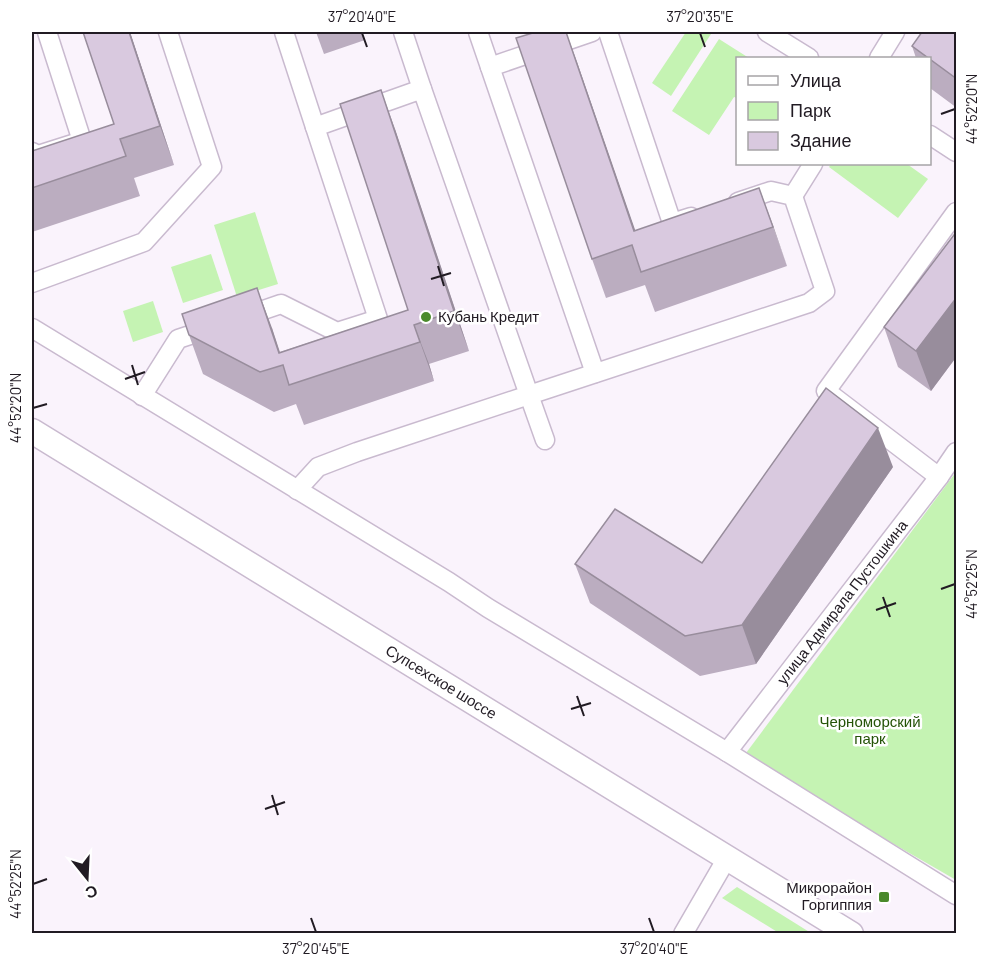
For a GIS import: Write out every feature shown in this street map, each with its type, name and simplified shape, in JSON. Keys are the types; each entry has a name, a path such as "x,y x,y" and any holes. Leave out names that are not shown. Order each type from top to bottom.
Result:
{"main road":[{"name":"Супсехское шоссе","path":"32,431 851,933"}],"street":[{"path":"32,152 38,155 82,141 47,32"},
{"path":"32,283 144,242 212,167 168,32"},
{"path":"142,396 178,339 281,304 337,332 378,319 284,32"},
{"path":"403,32 544,440"},
{"path":"478,32 595,373"},
{"path":"490,67 592,32"},
{"path":"608,32 672,223 771,191 793,196"},
{"path":"767,32 807,57"},
{"path":"880,57 896,32"},
{"path":"315,127 422,89"},
{"path":"931,136 957,152"},
{"path":"793,196 812,165"},
{"path":"297,490 318,467 357,452 809,303 825,291 793,196"},
{"path":"939,477 825,391 957,212"},
{"path":"32,328 727,752 957,896"},
{"name":"улица Адмирала Пустошкина","path":"727,752 957,452"},
{"path":"686,932 727,858"}],"green space":[{"path":"686,32 711,34 671,96 652,83"},
{"path":"719,39 747,57 736,57 736,98 734,97 709,135 672,111"},
{"path":"830,165 908,165 928,179 898,218 829,167"},
{"path":"255,212 278,284 237,297 214,225"},
{"path":"211,254 223,290 183,303 171,267"},
{"path":"153,301 163,332 133,342 123,311"},
{"name":"Черноморский парк","path":"956,472 956,880 743,757"},
{"path":"737,887 811,933 779,933 722,898"}],"building":[{"path":"83,32 129,32 160,126 120,139 126,156 32,188 32,151 114,124"},
{"path":"536,32 566,32 634,231 759,188 773,227 641,272 632,245 592,259 516,38"},
{"path":"922,32 957,32 957,79 931,60 931,57 927,57 912,46"},
{"path":"381,90 454,311 414,325 420,342 289,385 283,365 260,372 189,335 182,314 257,288 279,353 408,310 340,104"},
{"path":"957,231 957,297 916,351 884,327"},
{"path":"826,388 878,428 742,625 685,636 575,564 615,509 702,563"}],"place":[{"name":"Кубань Кредит","path":"426,317"},
{"name":"Микрорайон Горгиппия","path":"884,897"}]}
